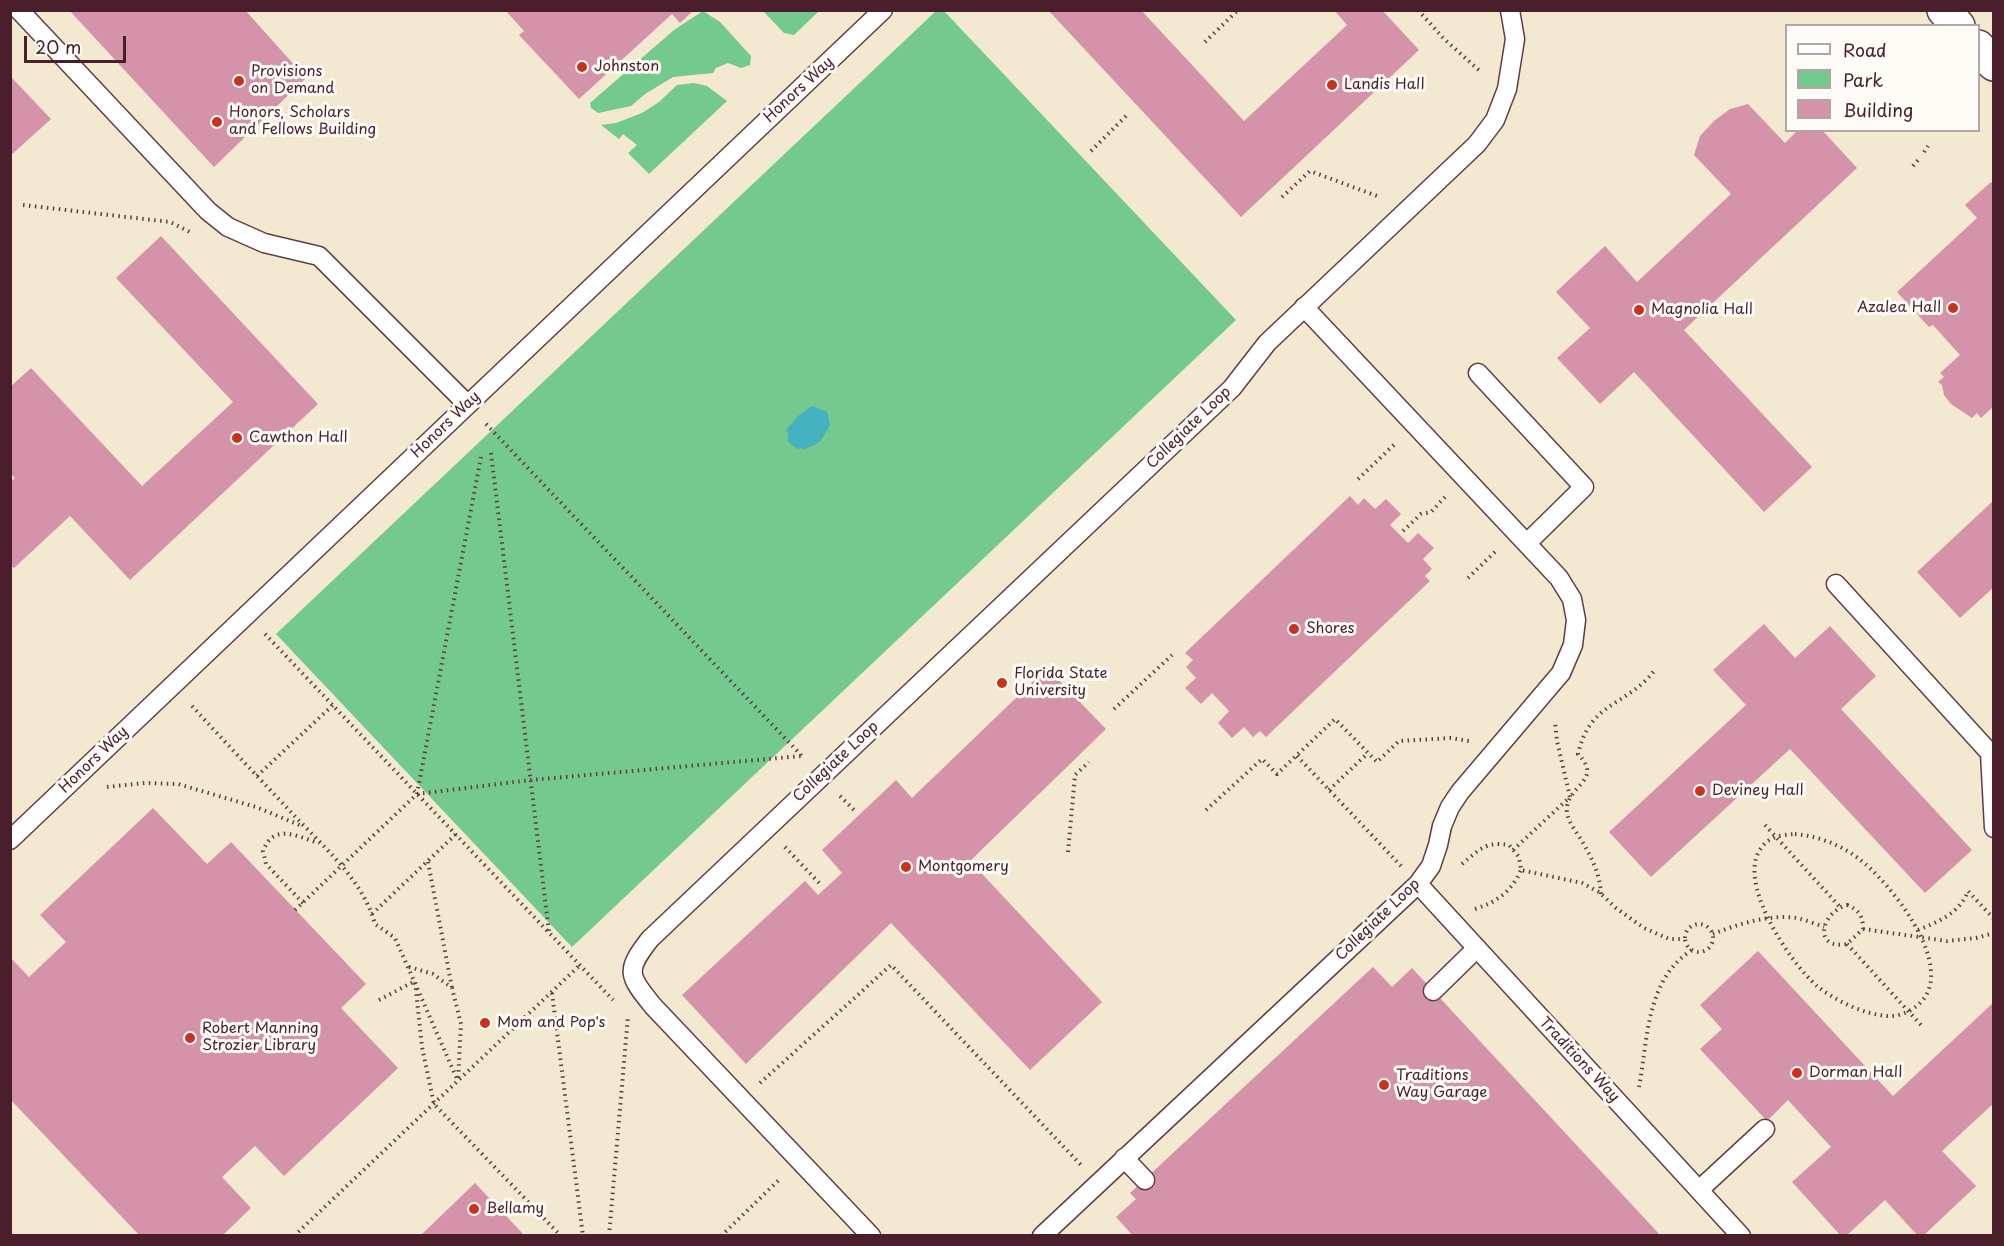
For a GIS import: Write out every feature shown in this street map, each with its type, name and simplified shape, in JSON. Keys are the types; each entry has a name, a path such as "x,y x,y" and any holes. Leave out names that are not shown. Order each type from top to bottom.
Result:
{"street":[{"path":"1944,10 1956,24"},
{"path":"1980,49 1994,63"}],"lane":[{"path":"19,10 208,211 228,227 264,243 319,256 467,404"},
{"name":"Honors Way","path":"10,840 883,10"},
{"name":"Collegiate Loop","path":"871,1236 653,1006 637,986 631,969 635,957 650,939 1224,395 1267,343 1477,144 1495,120 1507,89 1515,39 1510,10"},
{"name":"Collegiate Loop","path":"1042,1236 1418,884 1431,866 1450,807 1460,792 1561,673 1573,645 1576,620 1572,599 1559,578 1304,308"},
{"path":"1478,373 1584,487 1527,543"},
{"path":"1836,584 1992,752 1994,828"},
{"name":"Traditions Way","path":"1418,884 1739,1235"},
{"path":"1433,991 1477,948"},
{"path":"1699,1190 1765,1128"},
{"path":"1124,1158 1145,1180"}],"path":[{"path":"1204,42 1238,10"},
{"path":"1418,10 1444,39 1489,79"},
{"path":"1090,152 1130,113"},
{"path":"1924,152 1928,146"},
{"path":"1913,166 1918,159"},
{"path":"1282,197 1310,171 1377,196"},
{"path":"23,205 170,222 199,236"},
{"path":"417,794 531,780 802,756 467,404"},
{"path":"1358,479 1401,438"},
{"path":"490,453 549,933"},
{"path":"295,910 417,794 481,457"},
{"path":"1403,531 1421,514 1431,512 1452,491"},
{"path":"1468,578 1503,545"},
{"path":"246,615 620,1007"},
{"path":"1114,709 1172,654"},
{"path":"1513,850 1586,779 1588,770 1586,762 1578,754 1590,722 1599,713 1645,683 1655,670"},
{"path":"257,776 333,705"},
{"path":"192,706 341,866 365,896 375,924 395,938 458,1081"},
{"path":"1554,715 1557,741 1570,797 1567,805 1568,815 1571,824 1589,852 1600,878 1601,894"},
{"path":"1206,810 1262,759 1277,774 1335,719 1377,762 1399,741 1451,738 1475,742"},
{"path":"1329,790 1368,753"},
{"path":"1297,756 1402,866"},
{"path":"1068,852 1075,775 1089,762"},
{"path":"107,787 145,783 178,784 256,807 305,828"},
{"path":"832,788 856,812"},
{"path":"1765,825 1840,907"},
{"path":"303,903 266,864 263,851 268,841 281,833 320,843"},
{"path":"372,914 456,834"},
{"path":"1795,834 1811,836 1833,844 1858,858 1897,897 1918,930 1928,955 1931,976 1926,997 1912,1011 1890,1017 1865,1012 1817,986 1795,964 1768,920 1754,878 1755,861 1761,847 1775,836 1795,834"},
{"path":"778,839 822,886"},
{"path":"1462,864 1480,849 1494,843 1509,845 1519,857 1521,870 1515,883 1504,895 1486,906 1472,910"},
{"path":"428,862 461,1024 458,1081"},
{"path":"1521,870 1582,883 1601,894 1644,928 1669,939 1684,939"},
{"path":"1918,930 1947,917 1959,908 1968,891 1994,919"},
{"path":"1847,905 1857,909 1863,919 1863,929 1847,944 1834,945 1827,940 1824,927 1831,914 1847,905"},
{"path":"1713,934 1752,921 1797,918 1824,927"},
{"path":"1699,923 1708,926 1714,939 1710,948 1702,952 1692,950 1684,939 1690,926 1699,923"},
{"path":"1863,929 1947,941 1976,938 1994,933"},
{"path":"1847,944 1921,1025"},
{"path":"1639,1087 1647,1032 1657,993 1669,969 1692,950"},
{"path":"294,1236 580,965"},
{"path":"756,1086 891,965 1098,1183"},
{"path":"409,968 434,974 452,988"},
{"path":"379,1000 415,981"},
{"path":"415,981 422,1047 434,1104 561,1236"},
{"path":"552,993 583,1236"},
{"path":"609,1236 628,1015 636,1024"},
{"path":"721,1236 782,1177 774,1169"}],"green space":[{"path":"703,11 720,22 751,56 750,65 741,68 728,63 716,68 713,73 673,77 645,94 631,106 598,113 591,108 590,103 674,30"},
{"path":"763,11 819,11 794,35 784,33"},
{"path":"936,11 944,11 1236,320 572,947 276,634"},
{"path":"694,83 707,86 727,101 649,174 628,153 637,145 623,134 619,139 601,125 616,123 642,113 659,102 677,85"}],"water":[{"path":"812,406 827,412 830,425 818,443 804,450 798,449 788,442 786,430 798,416"}],"building":[{"name":"Honors, Scholars and Fellows Building","path":"69,10 245,10 306,78 214,167"},
{"name":"Johnston","path":"505,10 694,10 680,23 672,14 579,99 519,35 524,31"},
{"name":"Landis Hall","path":"1048,10 1141,10 1244,121 1347,25 1334,10 1359,10 1361,12 1363,10 1382,10 1419,50 1241,217"},
{"path":"10,76 51,119 10,156"},
{"name":"Magnolia Hall","path":"1748,104 1785,143 1796,132 1824,132 1857,168 1684,330 1812,467 1764,512 1634,372 1600,404 1557,358 1590,328 1556,292 1605,246 1637,282 1731,194 1694,155 1700,136 1730,109"},
{"name":"Azalea Hall","path":"1991,182 1994,185 1994,406 1981,418 1977,413 1972,418 1951,404 1944,395 1942,385 1938,382 1944,377 1940,373 1960,355 1933,325 1929,327 1897,292 1977,218 1965,205"},
{"name":"Cawthon Hall","path":"161,236 318,404 130,580 70,516 14,568 10,565 10,482 15,478 10,473 10,387 31,368 142,486 233,402 116,278"},
{"name":"Shores","path":"1350,496 1358,505 1364,498 1375,509 1386,499 1401,514 1390,525 1408,543 1418,533 1434,548 1423,559 1432,569 1425,576 1430,581 1266,737 1260,731 1253,737 1244,727 1232,738 1218,723 1229,711 1212,693 1201,704 1185,688 1196,678 1186,667 1193,660 1185,653"},
{"path":"1994,500 1994,587 1960,618 1917,572"},
{"name":"Deviney Hall","path":"1764,624 1795,658 1830,626 1876,676 1841,709 1972,850 1925,893 1790,749 1651,877 1609,832 1746,705 1713,670"},
{"name":"Montgomery","path":"1047,668 1106,729 970,861 1102,1002 1030,1070 891,923 746,1064 682,995 805,881 818,895 842,873 822,850 896,780 912,798"},
{"name":"Robert Manning Strozier Library","path":"153,808 207,864 231,842 366,984 341,1008 398,1068 284,1176 255,1146 222,1177 251,1208 222,1236 140,1236 10,1099 10,957 29,977 66,942 40,915"},
{"name":"Dorman Hall","path":"1758,951 1893,1096 1994,1002 1994,1103 1942,1151 1976,1186 1923,1236 1918,1236 1885,1200 1846,1236 1841,1236 1792,1182 1831,1147 1788,1100 1767,1121 1700,1049 1722,1029 1700,1005"},
{"name":"Traditions Way Garage","path":"1373,967 1392,987 1412,968 1661,1236 1133,1236 1116,1217 1136,1199 1130,1193"},
{"name":"Bellamy","path":"475,1183 525,1236 420,1236"}],"place":[{"name":"Johnston","path":"582,67"},
{"name":"Provisions on Demand","path":"239,81"},
{"name":"Landis Hall","path":"1332,85"},
{"name":"Honors, Scholars and Fellows Building","path":"217,122"},
{"name":"Azalea Hall","path":"1953,308"},
{"name":"Magnolia Hall","path":"1639,310"},
{"name":"Cawthon Hall","path":"237,438"},
{"name":"Shores","path":"1294,629"},
{"name":"Florida State University","path":"1002,683"},
{"name":"Deviney Hall","path":"1700,791"},
{"name":"Montgomery","path":"906,867"},
{"name":"Mom and Pop's","path":"485,1023"},
{"name":"Robert Manning Strozier Library","path":"190,1038"},
{"name":"Dorman Hall","path":"1797,1073"},
{"name":"Traditions Way Garage","path":"1384,1085"},
{"name":"Bellamy","path":"474,1209"}]}
